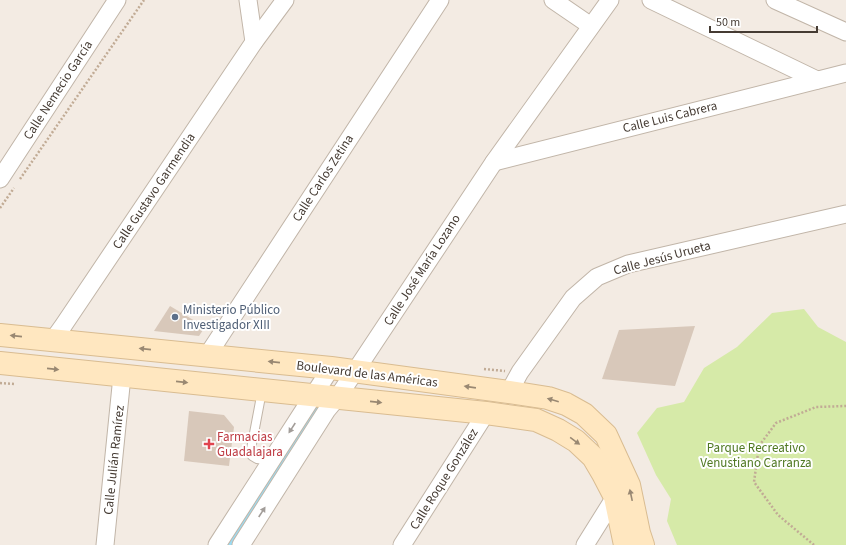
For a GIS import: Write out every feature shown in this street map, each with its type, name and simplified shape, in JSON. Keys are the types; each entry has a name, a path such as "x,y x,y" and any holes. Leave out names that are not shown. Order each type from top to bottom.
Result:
{"main road":[{"name":"Boulevard de las Américas","path":"0,334 331,368 548,398 566,404 584,414 606,435 629,485 639,542"},
{"name":"Boulevard de las Américas","path":"0,363 486,413 536,420 558,430 576,441 593,458 639,542"}],"street":[{"name":"Calle Nemecio García","path":"0,179 117,0"},
{"path":"248,0 254,42"},
{"name":"Calle Gustavo Garmendia","path":"53,340 68,320 254,42 285,0"},
{"name":"Calle Carlos Zetina","path":"207,356 440,0"},
{"path":"553,0 591,26"},
{"name":"Calle José María Lozano","path":"241,545 327,410 338,398 494,162 610,0"},
{"path":"651,0 817,80"},
{"path":"775,0 846,32"},
{"name":"Calle Luis Cabrera","path":"494,162 846,73"},
{"name":"Calle Jesús Urueta","path":"509,392 520,372 573,298 597,277 628,264 846,214"},
{"path":"217,545 331,368"},
{"name":"Calle Julián Ramírez","path":"105,545 122,376"},
{"name":"Calle Roque González","path":"402,545 486,413"},
{"path":"585,545 615,497"}],"lane":[{"path":"262,390 251,450 252,456 257,459 271,461"}],"path":[{"path":"0,208 144,0"},
{"path":"814,545 778,515 754,482 759,446 776,423 816,407 846,406"}],"green space":[{"name":"Parque Recreativo Venustiano Carranza","path":"804,309 818,327 846,342 846,545 677,545 667,521 671,499 656,475 637,433 657,408 684,402 704,368 737,347 772,313"}],"building":[{"name":"Ministerio Público Investigador XIII","path":"170,306 205,327 199,336 154,331"},
{"path":"695,326 675,386 602,379 619,330"},
{"name":"Farmacias Guadalajara","path":"189,411 224,415 234,427 229,466 184,461"}],"waterway":[{"path":"229,545 315,410"}],"place":[{"name":"Ministerio Público Investigador XIII","path":"175,317"},
{"name":"Farmacias Guadalajara","path":"209,444"}]}
